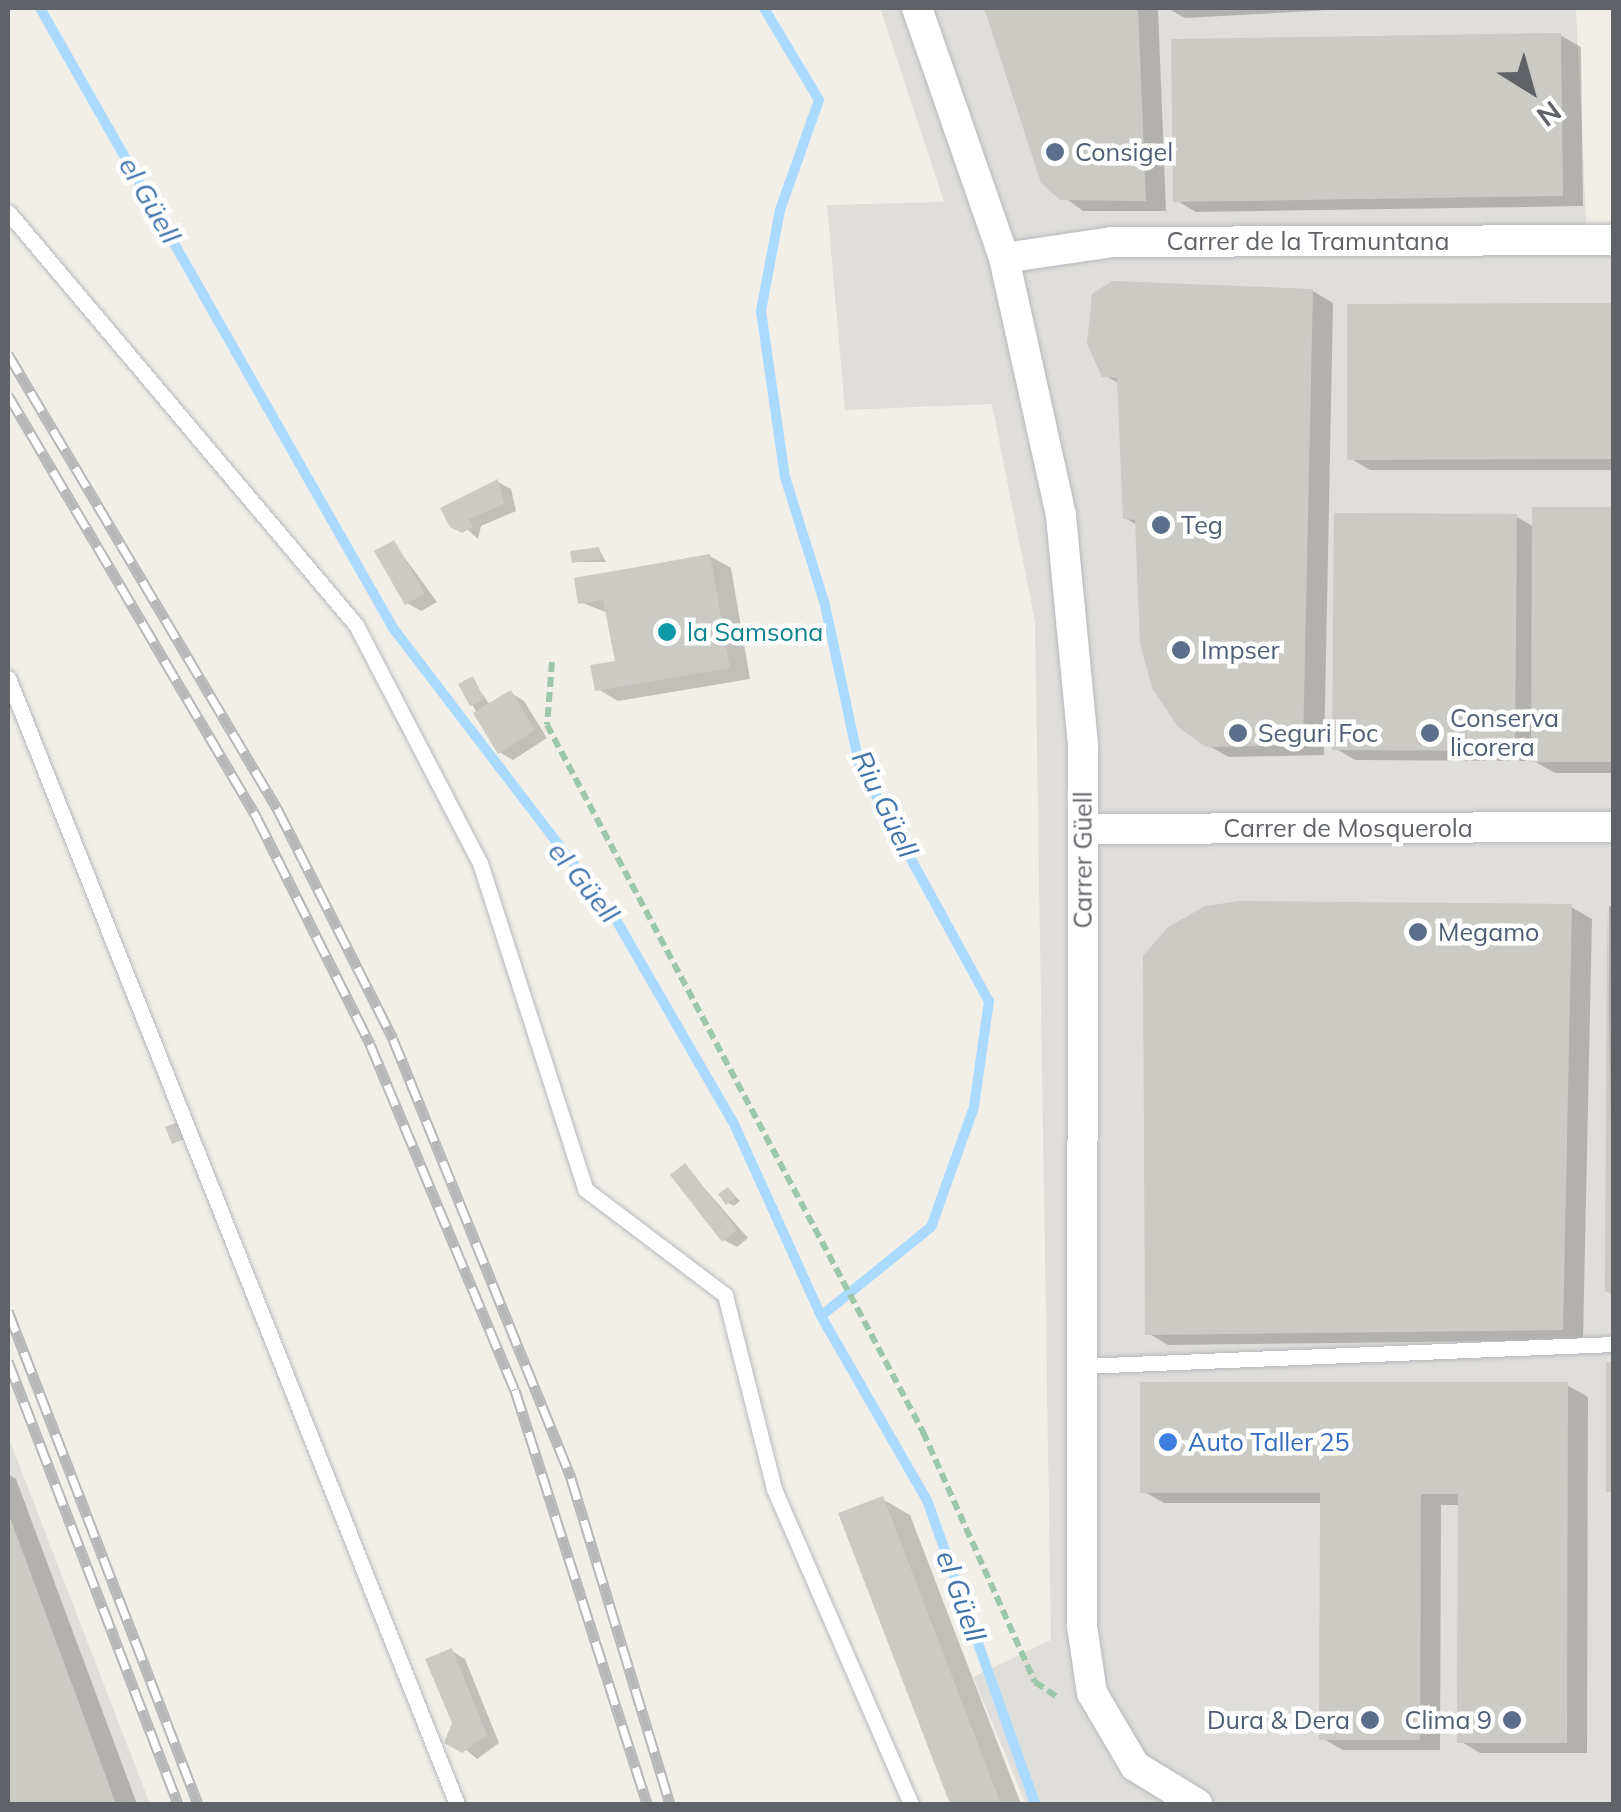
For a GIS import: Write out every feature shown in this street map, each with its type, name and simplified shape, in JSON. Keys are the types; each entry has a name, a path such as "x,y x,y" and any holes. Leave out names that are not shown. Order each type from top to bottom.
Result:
{"street":[{"name":"Carrer Güell","path":"917,8 1004,258 1061,516 1082,829 1082,1626 1106,1732"},
{"name":"Carrer de la Tramuntana","path":"1004,258 1112,242 1614,240"},
{"name":"Carrer de Mosquerola","path":"1082,829 1614,827"},
{"path":"1106,1732 1163,1790 1197,1804"}],"lane":[{"path":"8,212 356,625 480,862 584,1189 724,1295 774,1489 911,1804"},
{"path":"8,678 457,1804"},
{"path":"1082,1366 1614,1344"}],"path":[{"path":"552,662 547,724 923,1432 1035,1682 1106,1732"}],"shaded area":[{"path":"880,8 1576,8 1587,239 1614,241 1613,1804 1026,1804 973,1677 1051,1640 1035,622 992,404 845,410 827,205 944,202"},
{"path":"8,1436 150,1804 8,1804"}],"building":[{"path":"984,8 1138,8 1146,201 1060,200 1041,183"},
{"path":"1561,33 1563,196 1173,202 1171,39"},
{"path":"1112,281 1313,289 1303,745 1206,747 1178,727 1152,688 1140,644 1135,520 1123,519 1117,378 1102,377 1087,344 1092,294"},
{"path":"1614,303 1614,459 1347,460 1347,304"},
{"path":"498,479 504,504 469,519 473,527 462,533 450,527 440,508"},
{"path":"1532,507 1614,507 1614,762 1531,762"},
{"path":"1334,513 1517,514 1515,751 1332,750"},
{"path":"394,540 425,594 405,605 374,551"},
{"path":"599,547 601,559 572,563 570,551"},
{"name":"la Samsona","path":"710,554 730,668 595,691 590,665 615,661 603,600 578,604 574,578"},
{"path":"473,676 484,699 470,706 458,684"},
{"path":"511,690 535,730 498,754 473,713"},
{"path":"1240,901 1572,904 1563,1330 1145,1335 1143,956 1168,927 1205,906"},
{"path":"1607,904 1614,1292 1605,1292"},
{"path":"178,1122 185,1139 172,1144 165,1127"},
{"path":"685,1163 737,1230 722,1242 670,1175"},
{"path":"728,1187 736,1197 726,1205 718,1194"},
{"path":"1606,1362 1614,1362 1614,1492 1606,1492"},
{"path":"1140,1382 1568,1382 1567,1743 1457,1743 1458,1494 1421,1494 1420,1740 1319,1740 1320,1493 1140,1493"},
{"path":"883,1496 1001,1804 950,1804 838,1513"},
{"path":"8,1512 70,1679 116,1804 8,1804"},
{"path":"452,1648 487,1735 462,1753 444,1743 452,1723 425,1659"}],"waterway":[{"name":"el Güell","path":"40,8 393,628 615,918 734,1124 821,1316 927,1500 1035,1804"},
{"name":"Riu Güell","path":"764,8 819,100 780,210 761,311 785,477 825,605 859,764 989,1001 974,1107 931,1227 821,1316"}],"railway":[{"path":"8,354 278,810 393,1039 571,1478 670,1804"},
{"path":"8,395 257,818 370,1044 515,1390 647,1804"},
{"path":"8,1311 198,1804"},
{"path":"8,1361 178,1804"}],"place":[{"name":"Consigel","path":"1055,152"},
{"name":"Teg","path":"1161,525"},
{"name":"la Samsona","path":"667,632"},
{"name":"Impser","path":"1181,650"},
{"name":"Seguri Foc","path":"1238,733"},
{"name":"Conserva licorera","path":"1430,733"},
{"name":"Megamo","path":"1418,932"},
{"name":"Auto Taller 25","path":"1168,1442"},
{"name":"Dura & Dera","path":"1370,1720"},
{"name":"Clima 9","path":"1512,1720"}]}
